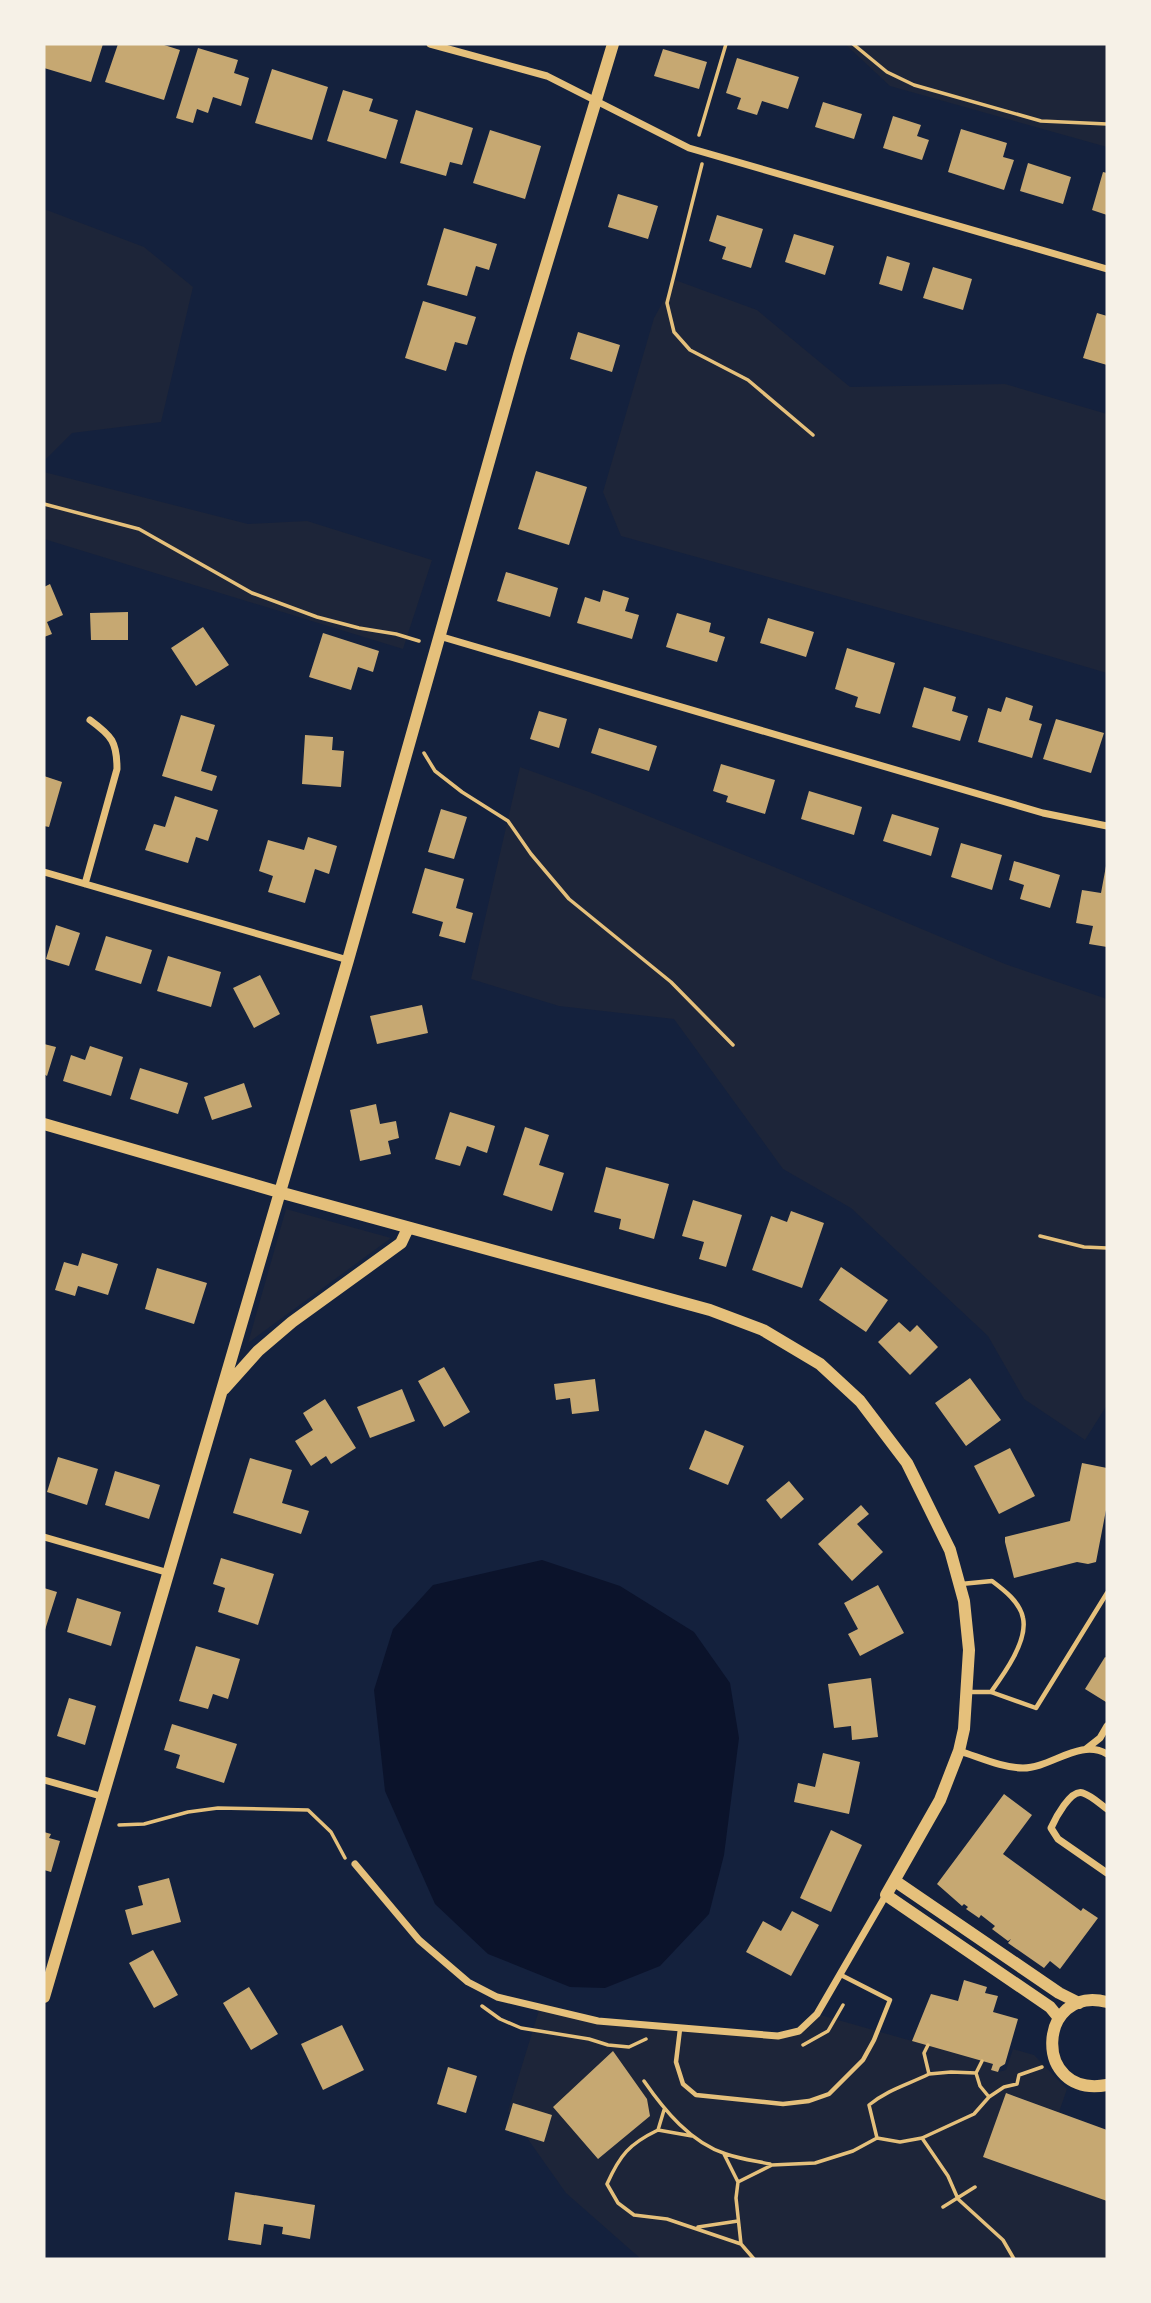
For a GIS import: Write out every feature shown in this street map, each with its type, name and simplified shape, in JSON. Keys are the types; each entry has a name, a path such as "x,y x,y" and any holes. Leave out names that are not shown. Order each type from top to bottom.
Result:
{"street":[{"path":"430,44 547,76 689,148 1107,269"},
{"path":"44,1997 348,960 519,355 613,44"},
{"path":"439,636 1043,813 1107,826"},
{"path":"85,884 117,769 117,751 113,740 90,720"},
{"path":"44,872 348,960"},
{"path":"44,1124 279,1192 710,1310 763,1330 820,1364 860,1401 907,1463 950,1550 959,1584 969,1650 960,1751 940,1800 841,1975 817,2014 799,2031 778,2036 598,2021 497,1997 468,1982 419,1940 351,1864"},
{"path":"222,1392 267,1343 401,1242 408,1228"},
{"path":"44,1538 169,1573"},
{"path":"960,1751 1024,1768 1086,1749 1100,1738 1107,1726"},
{"path":"1086,1749 1100,1750 1107,1754"},
{"path":"44,1780 104,1797"},
{"path":"1107,1809 1082,1792 1076,1792 1051,1828 1058,1839 1107,1874"},
{"path":"895,1881 1059,1993 1079,2003"},
{"path":"886,1895 1051,2007 1059,2018"},
{"path":"1107,2002 1098,2000 1072,2006 1059,2018 1051,2039 1052,2053 1058,2067 1068,2078 1081,2085 1096,2088 1107,2085"}],"lane":[{"path":"959,1584 992,1581 1011,1597 1023,1616 1024,1630 1008,1669 991,1692"},
{"path":"967,1692 991,1692 1036,1708 1107,1593"},
{"path":"680,2028 676,2062 683,2084 696,2095 783,2104 809,2101 829,2094 863,2060 890,2000 841,1975"}],"path":[{"path":"699,135 726,44"},
{"path":"853,44 887,72 914,85 1041,121 1107,124"},
{"path":"702,164 667,303 674,332 690,350 748,380 813,435"},
{"path":"44,504 139,529 252,593 317,618 419,641"},
{"path":"427,743 424,755 435,771 508,821 531,854 569,899 671,982 733,1045"},
{"path":"1041,1236 1084,1247 1107,1248"},
{"path":"119,1825 144,1824 188,1812 218,1808 308,1810 331,1832 351,1864"},
{"path":"479,2003 500,2019 521,2028 589,2039 608,2045 629,2047 645,2039 678,2043"},
{"path":"798,2046 810,2043 828,2031 843,2005"},
{"path":"928,2045 924,2053 929,2074"},
{"path":"982,2061 976,2073 980,2086 989,2097"},
{"path":"644,2081 664,2110 694,2136 724,2154 772,2165 815,2163 853,2151 877,2138 900,2142 922,2138 974,2115 989,2097 1004,2087 1017,2084 1019,2076 1050,2062"},
{"path":"877,2138 869,2105 887,2091 929,2074 976,2073"},
{"path":"658,2130 664,2110"},
{"path":"694,2136 658,2130 636,2141 616,2163 607,2184 618,2203 634,2215 667,2219 696,2227 741,2244 754,2259"},
{"path":"922,2138 939,2161 958,2199 1003,2240 1014,2259"},
{"path":"724,2154 738,2182 741,2244"},
{"path":"738,2182 772,2165"},
{"path":"943,2207 975,2187"},
{"path":"696,2227 738,2221"}],"shaded area":[{"path":"845,44 1107,44 1107,147 890,86"},
{"path":"44,209 144,247 193,287 161,422 72,433 44,461"},
{"path":"675,280 757,310 850,387 1005,384 1107,414 1107,673 621,536 603,492 654,318"},
{"path":"44,472 248,524 307,521 432,560 403,649 44,539"},
{"path":"520,767 779,869 1005,964 1107,999 1107,1405 1085,1440 1024,1399 988,1336 851,1208 783,1169 674,1019 559,1006 471,979"},
{"path":"286,1209 391,1238 248,1343"},
{"path":"542,1560 620,1586 694,1632 730,1683 739,1738 724,1855 709,1914 660,1966 605,1988 570,1987 488,1954 435,1904 385,1791 374,1690 393,1629 433,1585"},
{"path":"540,2007 598,2021 778,2036 799,2031 817,2014 993,2064 991,2070 998,2072 1006,2070 1013,2049 1034,2055 1067,2089 1059,2112 1006,2093 983,2157 1107,2201 1107,2259 641,2259 566,2193 508,2111"}],"building":[{"path":"44,44 103,44 91,82 44,68"},
{"path":"118,44 161,44 180,50 164,100 105,82"},
{"path":"198,48 238,60 234,73 249,78 241,106 213,97 208,113 197,109 193,123 176,118"},
{"path":"663,49 707,62 699,89 654,76"},
{"path":"737,58 799,77 788,109 762,101 757,115 737,109 741,98 726,93"},
{"path":"272,69 328,87 312,140 255,123"},
{"path":"343,90 373,99 369,111 398,120 386,159 327,141"},
{"path":"823,102 862,114 854,139 815,127"},
{"path":"416,110 473,128 462,165 450,162 446,176 400,163"},
{"path":"893,116 921,125 917,136 929,140 922,160 883,148"},
{"path":"961,129 1007,143 1003,157 1014,160 1004,190 948,172"},
{"path":"490,130 541,146 525,199 473,183"},
{"path":"1028,163 1071,177 1063,204 1020,191"},
{"path":"1103,172 1107,173 1107,215 1092,210"},
{"path":"618,194 658,206 648,239 608,227"},
{"path":"717,215 763,229 751,268 722,259 726,247 709,241"},
{"path":"444,228 497,244 489,270 476,266 467,296 427,285"},
{"path":"794,234 834,246 825,275 785,262"},
{"path":"887,256 910,263 902,291 879,284"},
{"path":"933,267 972,279 963,310 923,298"},
{"path":"423,301 476,317 467,345 455,342 446,371 405,358"},
{"path":"1097,313 1107,316 1107,365 1083,358"},
{"path":"578,332 620,345 612,372 570,359"},
{"path":"536,471 587,487 569,545 518,529"},
{"path":"506,572 558,588 550,617 497,601"},
{"path":"50,584 63,615 47,622 52,634 44,637 44,587"},
{"path":"603,590 629,598 625,611 639,615 632,639 577,623 585,597 600,602"},
{"path":"128,612 128,640 91,640 90,613"},
{"path":"677,613 711,623 709,632 725,637 717,662 666,647"},
{"path":"768,618 814,632 806,657 760,643"},
{"path":"203,627 229,665 196,686 171,648"},
{"path":"323,633 379,651 373,672 358,667 351,690 309,677"},
{"path":"847,648 895,663 880,714 855,707 858,697 835,689"},
{"path":"924,687 956,697 952,711 968,716 960,741 912,727"},
{"path":"1006,697 1033,706 1029,720 1042,724 1032,758 978,742 988,708 1001,712"},
{"path":"539,711 567,719 559,748 530,739"},
{"path":"181,715 215,725 201,771 217,776 212,791 162,776"},
{"path":"1056,719 1104,733 1091,773 1043,759"},
{"path":"599,728 657,746 649,771 591,753"},
{"path":"305,735 333,737 332,750 344,751 341,787 302,784"},
{"path":"721,764 775,780 765,814 726,802 728,796 713,791"},
{"path":"44,776 62,782 49,827 44,826"},
{"path":"809,791 862,807 854,835 801,819"},
{"path":"175,796 218,810 208,841 196,837 188,863 145,850 154,824 165,827"},
{"path":"441,809 467,817 454,859 428,852"},
{"path":"892,814 939,828 931,856 883,841"},
{"path":"308,837 337,846 329,874 315,869 305,903 268,892 273,876 259,871 268,840 304,850"},
{"path":"961,843 1002,855 992,890 951,877"},
{"path":"1014,861 1060,875 1050,908 1020,899 1024,885 1009,880"},
{"path":"1106,866 1107,947 1089,944 1093,926 1076,923 1082,890 1101,893"},
{"path":"425,868 464,879 456,908 473,913 465,943 439,936 443,922 412,913"},
{"path":"56,925 80,933 69,966 46,959"},
{"path":"106,936 152,950 141,984 95,970"},
{"path":"168,956 221,972 211,1007 157,991"},
{"path":"260,975 280,1014 254,1028 233,988"},
{"path":"422,1005 428,1033 377,1044 370,1016"},
{"path":"44,1044 56,1047 47,1076 44,1074"},
{"path":"90,1046 123,1057 111,1096 63,1081 71,1055 85,1060"},
{"path":"140,1068 188,1083 178,1114 130,1099"},
{"path":"244,1083 252,1107 212,1120 204,1097"},
{"path":"376,1104 380,1124 396,1121 399,1138 388,1141 391,1154 360,1161 350,1110"},
{"path":"450,1112 495,1126 487,1153 467,1146 460,1166 435,1159"},
{"path":"525,1127 549,1135 539,1165 564,1173 552,1211 503,1195"},
{"path":"606,1167 669,1184 654,1239 619,1229 621,1219 594,1212"},
{"path":"693,1200 742,1215 726,1267 699,1259 704,1242 682,1236"},
{"path":"791,1211 824,1223 802,1288 752,1270 771,1216 787,1222"},
{"path":"82,1253 118,1264 108,1295 78,1286 75,1296 55,1290 64,1262 78,1266"},
{"path":"841,1267 888,1300 866,1332 819,1300"},
{"path":"157,1268 207,1283 194,1324 145,1309"},
{"path":"899,1322 910,1332 917,1325 938,1347 910,1375 878,1342"},
{"path":"444,1367 470,1412 444,1427 418,1381"},
{"path":"970,1378 1001,1420 966,1446 935,1403"},
{"path":"595,1379 599,1411 572,1414 570,1398 556,1400 554,1384"},
{"path":"402,1389 415,1421 370,1438 357,1407"},
{"path":"325,1399 356,1448 331,1464 326,1456 311,1466 295,1441 313,1430 303,1413"},
{"path":"705,1430 744,1446 728,1485 689,1469"},
{"path":"1010,1448 1035,1496 999,1514 974,1466"},
{"path":"58,1457 98,1469 87,1505 47,1492"},
{"path":"250,1458 292,1470 282,1503 309,1511 301,1534 233,1513"},
{"path":"1082,1463 1107,1468 1107,1505 1096,1562 1077,1562 1014,1578 1005,1537 1070,1521"},
{"path":"115,1471 160,1485 149,1519 105,1505"},
{"path":"789,1481 804,1499 781,1519 766,1500"},
{"path":"861,1505 869,1514 857,1524 883,1552 852,1581 818,1544"},
{"path":"221,1558 274,1574 258,1625 218,1612 225,1588 213,1584"},
{"path":"878,1585 904,1633 860,1656 848,1634 858,1629 844,1603"},
{"path":"44,1588 57,1592 44,1633"},
{"path":"77,1598 121,1612 111,1646 67,1632"},
{"path":"196,1646 240,1659 228,1699 213,1694 208,1709 179,1701"},
{"path":"1105,1657 1107,1658 1106,1702 1085,1689"},
{"path":"871,1678 878,1737 852,1740 851,1726 834,1728 828,1684"},
{"path":"69,1698 96,1706 85,1745 57,1736"},
{"path":"172,1724 237,1744 224,1783 176,1768 180,1755 164,1750"},
{"path":"823,1753 860,1762 849,1814 794,1802 798,1783 815,1787"},
{"path":"1004,1794 1032,1815 1003,1854 1081,1911 1083,1908 1098,1918 1060,1969 1050,1961 1044,1968 1008,1943 1011,1939 1008,1941 992,1929 995,1926 981,1915 979,1918 966,1909 968,1907 964,1904 962,1906 937,1884"},
{"path":"831,1830 862,1845 831,1912 800,1898"},
{"path":"44,1832 51,1834 49,1838 60,1841 51,1872 44,1870"},
{"path":"169,1878 181,1922 132,1935 125,1910 143,1905 138,1886"},
{"path":"792,1911 819,1925 791,1976 746,1952 763,1921 781,1931"},
{"path":"153,1950 178,1995 154,2008 129,1963"},
{"path":"964,1980 987,1987 985,1993 998,1996 993,2012 1018,2019 1005,2064 998,2072 991,2070 993,2064 912,2041 931,1994 958,2001"},
{"path":"249,1987 278,2034 251,2050 223,2003"},
{"path":"342,2025 364,2070 323,2090 301,2044"},
{"path":"613,2051 647,2099 650,2116 598,2159 553,2107"},
{"path":"448,2067 477,2076 466,2113 437,2104"},
{"path":"1006,2093 1107,2130 1107,2201 983,2157"},
{"path":"513,2103 552,2115 544,2142 505,2130"},
{"path":"235,2192 315,2205 310,2239 282,2234 283,2227 264,2224 261,2245 228,2240"}]}
